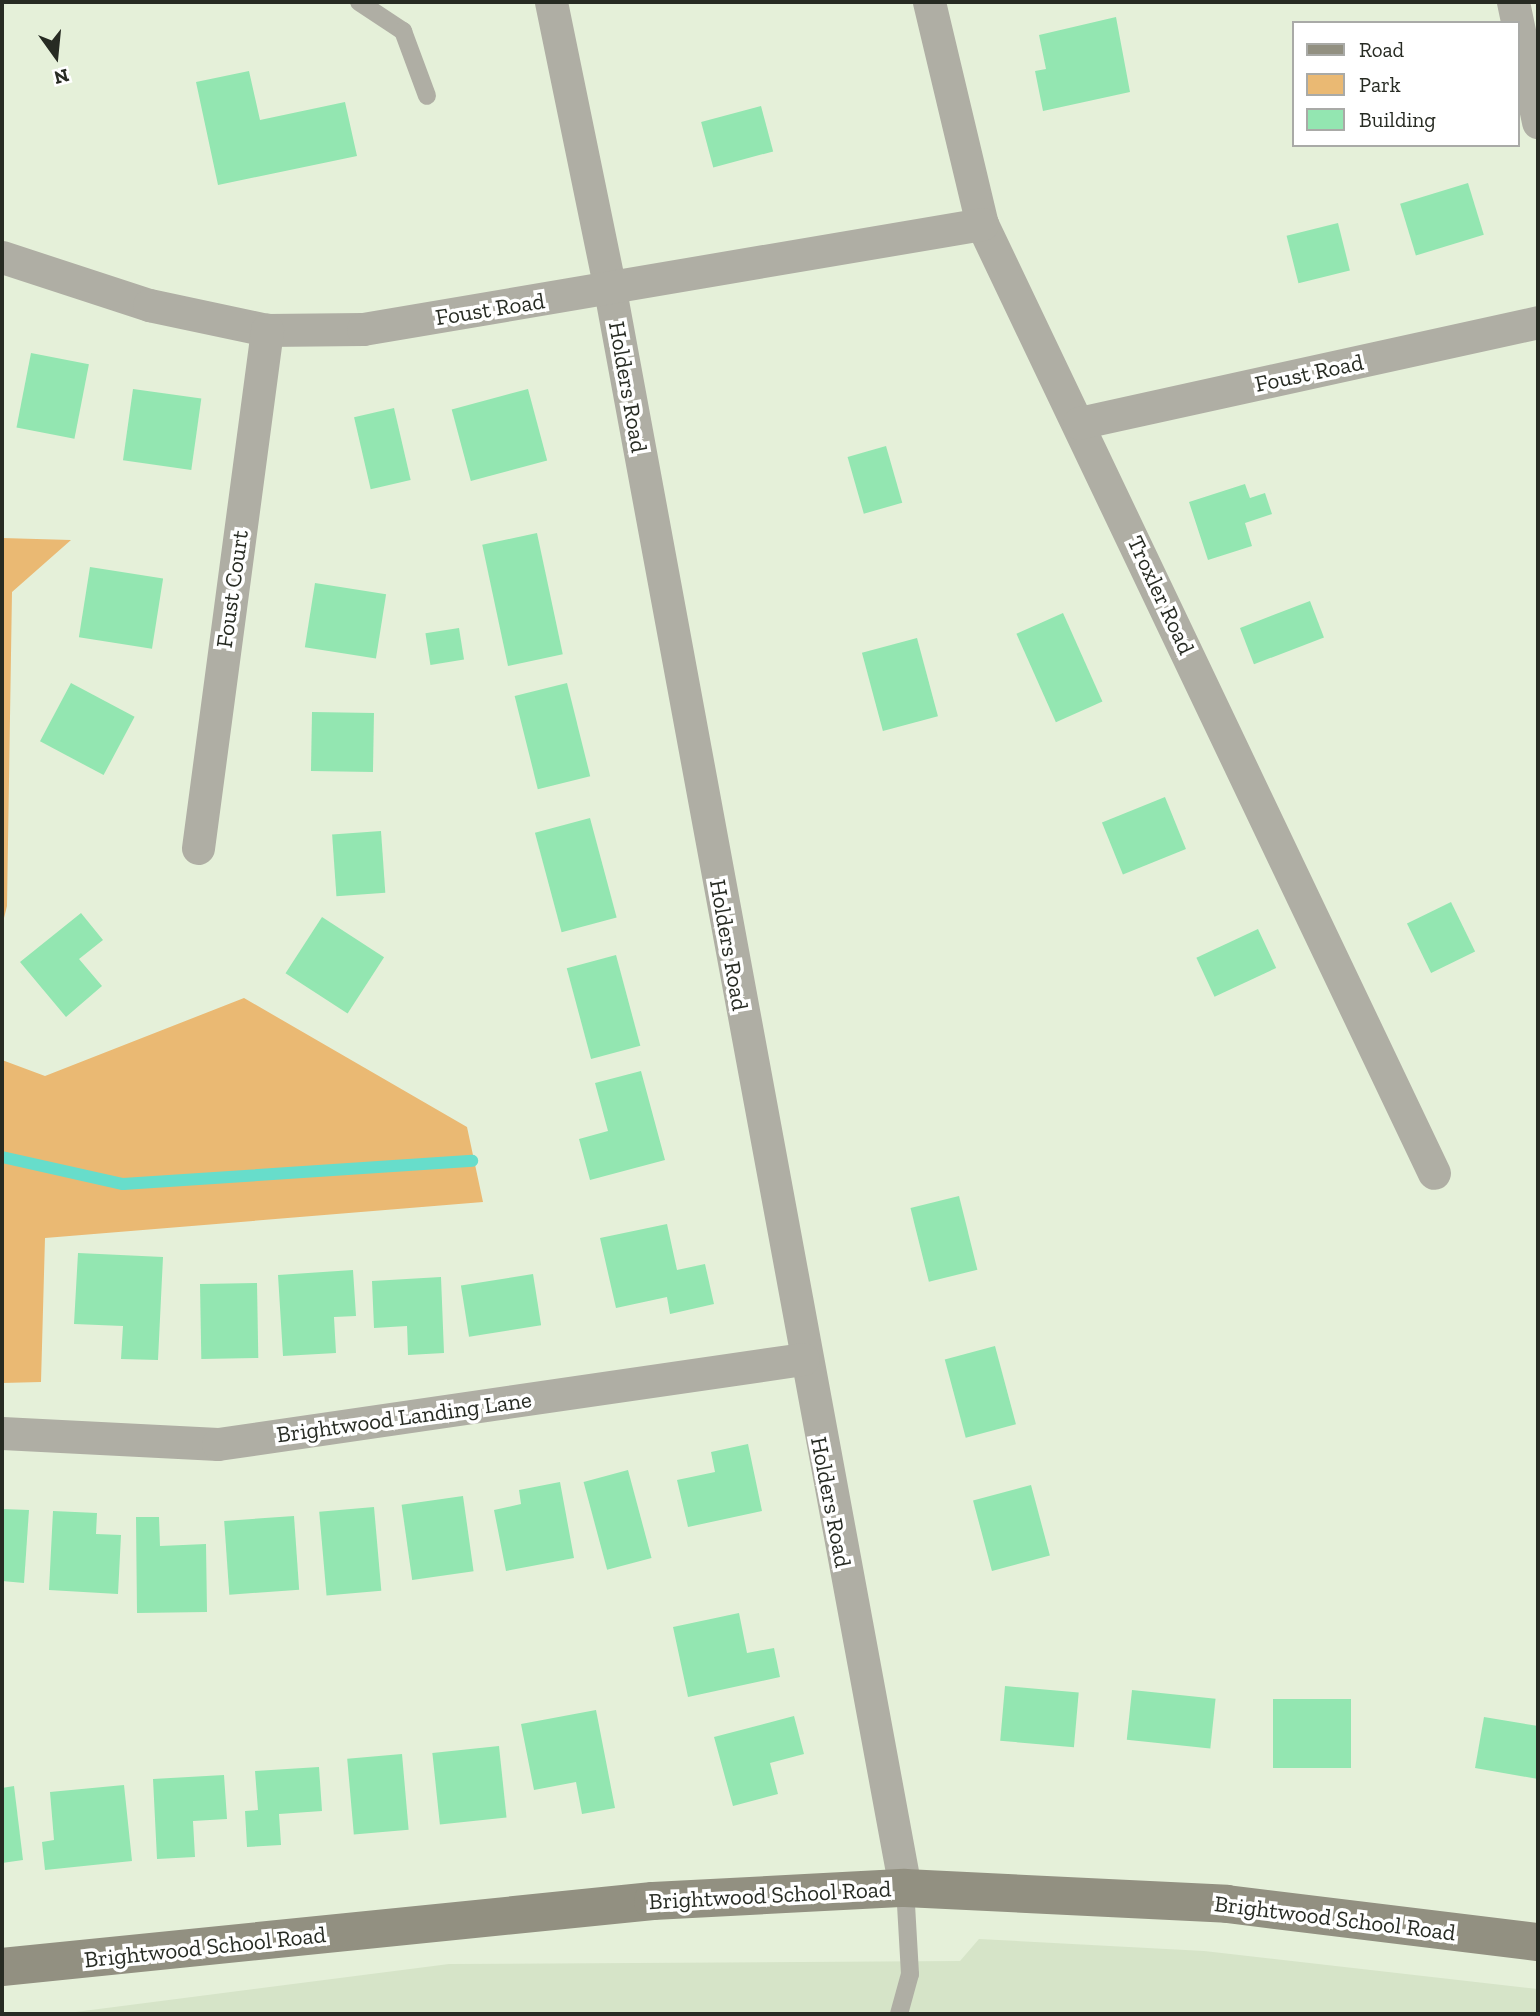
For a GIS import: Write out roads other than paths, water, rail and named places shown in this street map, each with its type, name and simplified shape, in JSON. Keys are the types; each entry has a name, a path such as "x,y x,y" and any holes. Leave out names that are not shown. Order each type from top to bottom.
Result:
{"main road":[{"name":"Brightwood School Road","path":"2,1967 653,1901 905,1888 1227,1904 1538,1942"}],"street":[{"name":"Holders Road","path":"551,2 610,290 803,1359 905,1888"},
{"name":"Troxler Road","path":"929,2 982,224 1434,1173"},
{"path":"1513,2 1517,21"},
{"path":"1519,31 1538,122"},
{"name":"Foust Road","path":"2,257 149,305 267,330 363,329 610,290 982,224"},
{"name":"Foust Road","path":"1079,424 1538,322"},
{"name":"Foust Court","path":"198,848 267,330"},
{"name":"Brightwood Landing Lane","path":"2,1433 218,1444 803,1359"}],"lane":[{"path":"359,2 403,31 427,96"},
{"path":"899,2014 910,1973 905,1888"}],"waterway":[{"path":"2,1157 123,1184 472,1161"}]}
